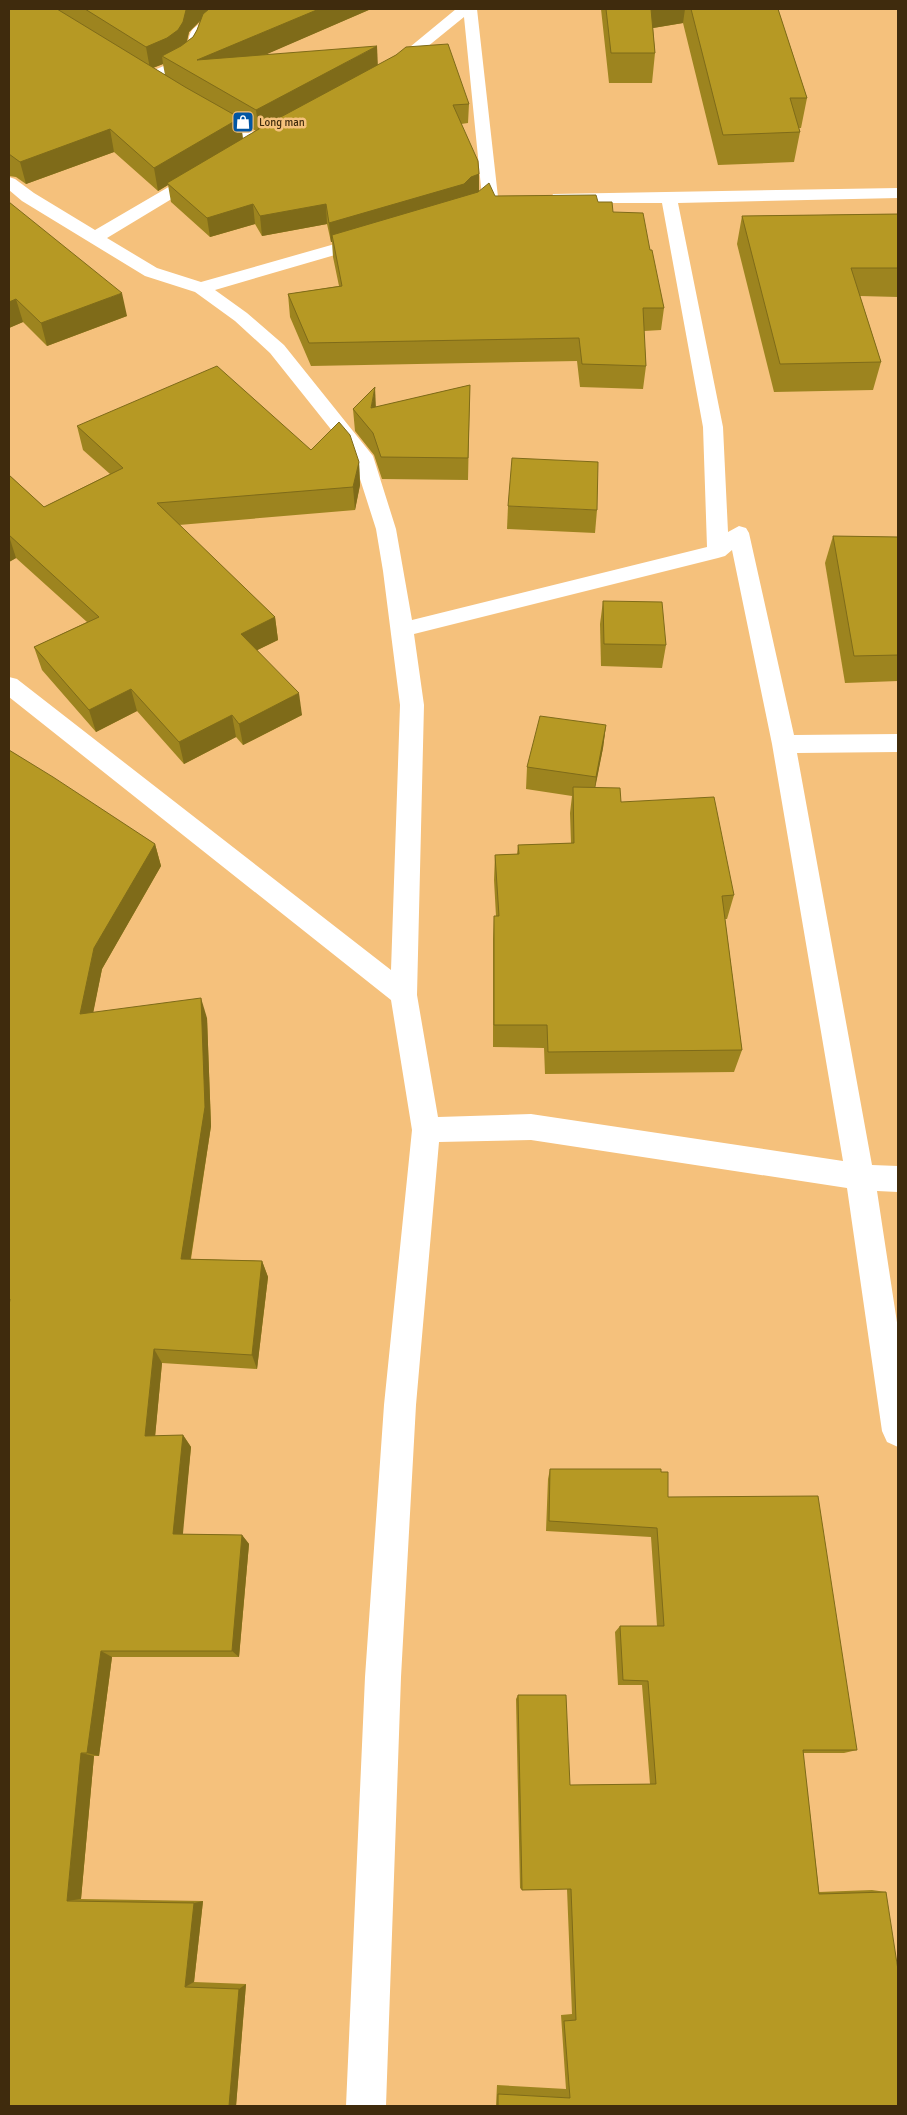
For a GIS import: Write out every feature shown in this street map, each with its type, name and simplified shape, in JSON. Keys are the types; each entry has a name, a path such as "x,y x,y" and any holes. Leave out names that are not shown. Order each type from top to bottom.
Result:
{"street":[{"path":"150,77 180,62 189,55 195,45 196,33 206,26 251,9"},
{"path":"375,78 391,69 464,9"},
{"path":"470,9 484,200 510,197"},
{"path":"134,67 164,86"},
{"path":"194,105 259,141"},
{"path":"242,150 275,132"},
{"path":"94,238 218,165"},
{"path":"9,182 28,198 151,272 201,288 241,317 277,348 363,456 386,530 394,571 412,706 404,996 426,1130 399,1424 383,1677 366,2106"},
{"path":"540,197 669,198 898,193"},
{"path":"669,198 713,427 718,551"},
{"path":"201,288 387,234"},
{"path":"401,630 718,551 739,533 784,744 860,1177 898,1431"},
{"path":"9,685 404,996"},
{"path":"784,744 898,743"},
{"path":"426,1130 531,1127 860,1177 898,1179"}],"building":[{"path":"9,9 57,9 185,87 240,118 154,168 110,129 20,162 9,154"},
{"path":"85,9 187,9 178,30 167,38 146,47"},
{"path":"209,9 319,9 197,60 377,46 256,110 162,56 193,37 203,14"},
{"path":"606,9 651,9 655,53 611,53"},
{"path":"691,9 778,9 807,98 790,98 800,132 723,135"},
{"path":"448,44 469,104 453,105 478,161 479,174 471,177 464,184 329,223 326,204 260,216 253,204 207,218 167,183 264,126 396,55 406,47"},
{"path":"489,183 495,196 596,195 598,202 612,202 613,212 643,213 664,308 643,308 646,366 582,364 579,338 309,343 288,294 342,286 332,235 478,192"},
{"path":"9,202 122,293 41,323 16,299 9,302"},
{"path":"898,214 898,268 851,268 881,362 780,364 742,216"},
{"path":"217,366 311,450 339,422 350,435 359,462 353,487 157,503 275,617 241,634 299,693 239,724 232,715 179,742 131,689 89,710 34,647 99,617 9,535 9,475 44,507 123,468 77,426"},
{"path":"470,385 468,458 381,457 373,433 353,409 375,387 371,408"},
{"path":"512,458 598,462 597,510 508,506"},
{"path":"833,536 898,537 898,655 854,656"},
{"path":"603,601 662,602 666,645 604,644"},
{"path":"540,716 606,725 596,777 527,767"},
{"path":"9,750 155,844 94,948 80,1014 201,998 205,1107 181,1259 262,1261 252,1355 154,1349 145,1436 183,1435 173,1534 242,1535 232,1651 101,1651 87,1753 81,1753 67,1901 194,1903 185,1987 239,1989 229,2106 9,2106"},
{"path":"573,787 620,788 621,802 714,797 734,895 722,896 742,1050 548,1052 547,1025 494,1025 494,916 499,916 495,855 519,854 518,845 574,843"},
{"path":"550,1469 661,1469 661,1472 668,1472 668,1497 818,1496 857,1750 803,1750 819,1894 886,1892 898,1970 898,2106 498,2106 498,2094 570,2098 564,2021 576,2020 571,1889 522,1890 518,1695 566,1695 570,1785 656,1784 648,1681 623,1680 620,1626 664,1626 657,1528 549,1521"}],"place":[{"name":"Long man","path":"243,122"}]}
